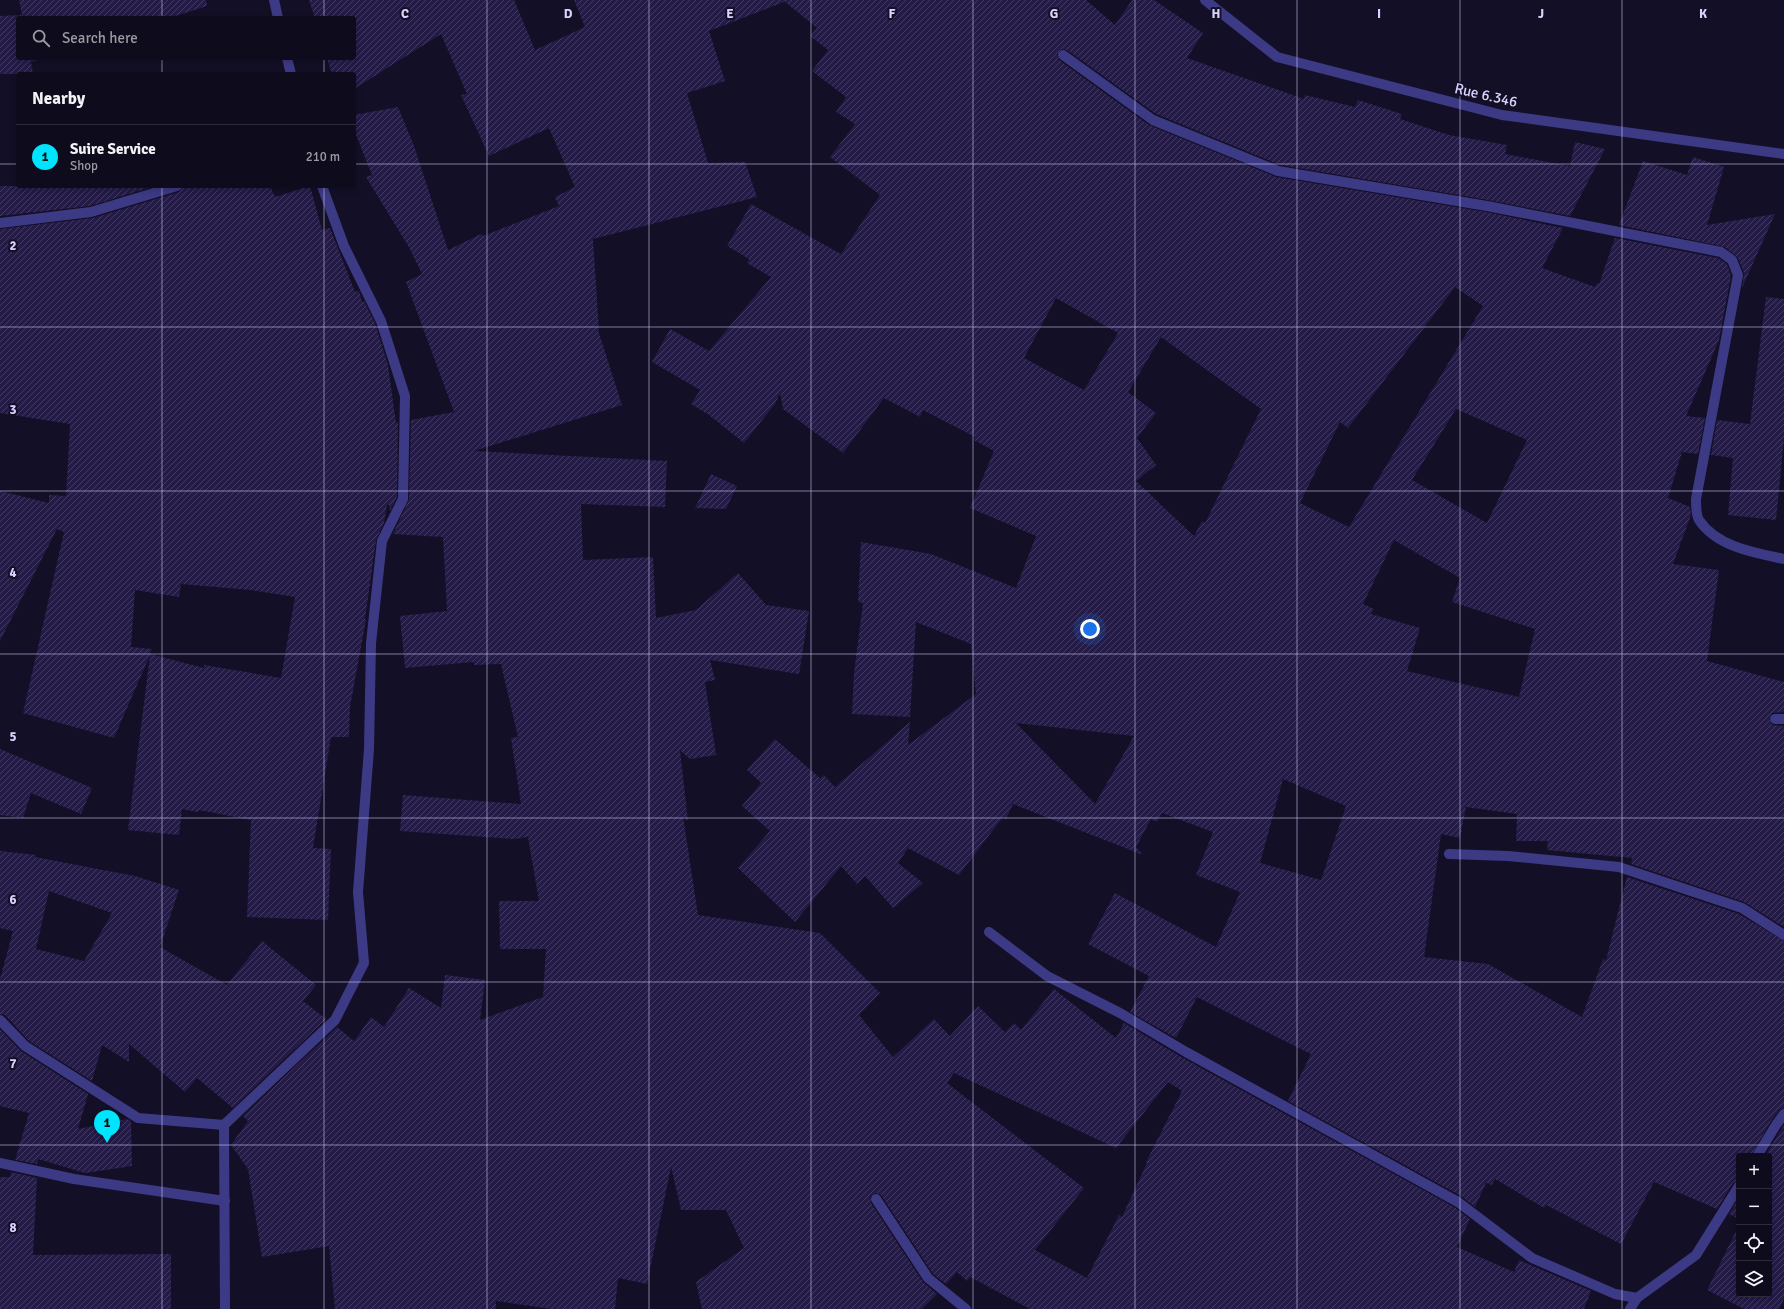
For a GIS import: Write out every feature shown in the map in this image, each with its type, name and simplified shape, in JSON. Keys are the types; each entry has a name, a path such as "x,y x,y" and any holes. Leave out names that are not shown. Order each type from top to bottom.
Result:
{"street":[{"path":"274,0 278,16"},
{"name":"Rue 6.346","path":"1205,0 1277,57 1502,115 1784,154"},
{"path":"1063,55 1153,120 1278,171 1488,206 1720,252 1732,260 1738,275 1696,499 1698,519 1719,539 1750,552 1784,559"},
{"path":"288,60 290,72"},
{"path":"0,223 90,212 171,188"},
{"path":"0,1020 25,1046 138,1118 224,1125 335,1020 364,963 358,892 369,749 371,643 382,541 403,499 405,396 381,321 344,246 323,188"},
{"path":"1449,854 1508,856 1619,867 1742,908 1784,935"},
{"path":"989,932 1047,976 1120,1013 1186,1052 1458,1202 1532,1258 1615,1294 1637,1298"},
{"path":"1759,1153 1784,1114"},
{"path":"224,1125 226,1201 225,1309"},
{"path":"0,1163 74,1179 226,1201"},
{"path":"1630,1309 1637,1298 1696,1255 1737,1189"},
{"path":"876,1199 928,1278 966,1309"}],"building":[{"path":"19,0 206,0 207,6 175,16 16,16 16,60 37,60 31,62 33,72 0,74 0,16 22,15"},
{"path":"309,0 514,0 535,50 585,27 574,0 1086,0 1115,25 1132,0 1154,0 1203,33 1187,58 1304,99 1305,95 1355,107 1358,100 1402,114 1400,119 1449,135 1507,145 1505,154 1570,166 1575,142 1605,149 1570,216 1488,200 1280,165 1156,114 1067,50 1061,49 1057,54 1059,60 1149,125 1276,177 1486,212 1563,228 1542,268 1595,287 1597,283 1599,284 1615,238 1718,258 1727,264 1731,276 1719,340 1686,416 1705,418 1698,454 1682,452 1668,498 1690,507 1691,515 1673,564 1719,570 1707,661 1784,682 1784,712 1772,713 1769,719 1772,725 1784,726 1784,927 1744,902 1631,864 1632,858 1547,850 1548,841 1516,841 1517,814 1466,807 1460,838 1441,834 1424,957 1488,964 1582,1017 1603,959 1606,960 1627,877 1739,914 1784,941 1784,1108 1779,1110 1771,1121 1753,1153 1736,1153 1736,1182 1733,1183 1717,1209 1654,1182 1621,1244 1546,1205 1544,1208 1495,1179 1492,1185 1486,1183 1475,1207 1461,1196 1288,1101 1311,1054 1197,997 1176,1038 1130,1012 1149,976 1088,944 1115,893 1216,947 1240,892 1196,875 1213,832 1162,813 1157,822 1151,819 1136,847 1143,855 1013,804 1006,819 1003,817 959,875 908,848 898,863 923,883 893,908 865,876 857,884 841,866 795,922 738,868 770,831 742,806 761,783 747,770 775,739 820,778 824,775 835,787 910,722 908,745 976,694 971,644 916,622 910,717 852,714 854,673 863,603 858,602 861,542 931,554 1016,588 1036,536 970,508 994,451 974,440 975,437 923,410 920,417 884,398 843,453 783,409 780,393 775,404 744,443 709,415 691,404 700,390 652,362 670,329 709,351 771,277 747,263 749,259 727,246 751,204 841,254 880,195 830,157 855,124 836,112 846,97 812,71 828,50 810,36 817,28 784,1 709,31 725,81 687,93 708,163 745,162 757,197 593,239 599,331 598,330 622,405 474,451 667,461 665,507 581,504 583,560 653,557 656,618 696,610 738,573 766,605 809,611 799,674 710,660 715,680 705,682 716,755 690,759 680,750 688,821 683,816 698,915 820,933 880,993 859,1015 893,1057 934,1019 950,1036 978,1006 1005,1032 1014,1023 1021,1030 1054,989 1116,1038 1124,1023 1183,1058 1454,1207 1470,1219 1457,1247 1514,1272 1519,1260 1591,1291 1584,1309 1030,1309 970,1277 967,1281 957,1272 946,1284 933,1274 881,1195 876,1193 870,1196 871,1203 923,1282 937,1294 922,1309 702,1309 696,1282 744,1248 726,1210 681,1210 671,1167 647,1284 618,1278 615,1309 551,1309 496,1301 496,1309 335,1309 329,1246 262,1257 248,1169 231,1145 248,1121 243,1116 337,1027 354,1041 371,1017 384,1027 409,988 441,1008 445,975 485,980 480,1020 543,997 546,949 500,949 499,901 539,901 528,837 514,839 400,831 403,795 521,804 511,738 518,737 501,664 474,665 474,662 405,668 400,616 447,611 443,537 393,534 409,499 411,420 454,412 406,282 422,274 410,249 366,177 372,175 356,135 356,115 398,107 414,146 448,250 481,234 483,236 559,206 555,197 575,187 549,128 489,156 461,95 467,94 441,34 356,88 356,72 331,72 328,60 356,60 356,16 314,16","holes":["1455,287 1483,306 1349,527 1300,503 1340,422 1348,428","1056,298 1118,333 1084,390 1024,358","1161,337 1261,409 1205,523 1202,521 1194,536 1136,481 1156,465 1137,438 1156,413 1128,392","1456,409 1527,440 1487,523 1412,480","1394,540 1460,578 1452,602 1535,629 1519,697 1407,671 1420,628 1371,614 1374,609 1363,604","1016,723 1134,736 1095,804","1283,779 1346,806 1321,880 1260,863","954,1073 1116,1148 1168,1082 1182,1091 1146,1162 1147,1163 1122,1217 1119,1215 1087,1278 1035,1250 1084,1188 947,1083"]},
{"path":"1693,157 1724,167 1707,225 1775,214 1742,288 1744,273 1738,258 1725,247 1619,225 1643,161 1687,175"},
{"path":"0,186 16,186 16,188 148,188 90,206 0,216"},
{"path":"182,188 271,188 275,197 304,188 311,188 322,230 330,228 355,292 359,291 362,302 364,301 375,323 388,365 396,423 398,422 397,497 390,511 389,505 387,505 384,523 376,540 366,619 350,707 349,737 331,737 313,848 331,849 328,920 247,917 251,820 199,810 198,812 182,809 179,835 128,830 150,655 114,738 23,713 64,532 57,529 0,641 0,491 49,503 49,495 66,496 70,424 0,413 0,229 93,218 179,192","holes":["181,584 251,590 295,597 281,678 204,665 204,668 150,654 152,649 131,647 135,590 179,597"]},
{"path":"1766,297 1784,299 1784,438 1776,520 1728,515 1733,458 1711,455 1717,420 1750,424"},
{"path":"711,474 737,486 726,509 695,508"},
{"path":"0,749 92,788 81,814 31,793 23,818 0,815"},
{"path":"0,851 36,855 35,857 135,876 179,890 160,947 227,985 262,941 316,985 303,1001 326,1019 233,1108 197,1078 185,1092 129,1044 129,1062 102,1045 92,1081 29,1041 5,1015 0,1014 0,979 13,931 0,928","holes":["49,891 112,913 84,961 36,949"]},
{"path":"0,1029 21,1051 88,1094 78,1129 127,1119 131,1121 132,1166 85,1173 38,1159 37,1164 15,1160 29,1113 0,1106"},
{"path":"1784,1125 1784,1299 1779,1309 1744,1309 1707,1290 1736,1231 1736,1297 1772,1297 1772,1153 1767,1153"},
{"path":"11,1172 37,1178 33,1255 171,1254 171,1309 0,1309 0,1177 10,1177"},
{"path":"1736,1203 1736,1218 1729,1214"}],"place":[{"name":"Suire Service","path":"107,1143"}]}
